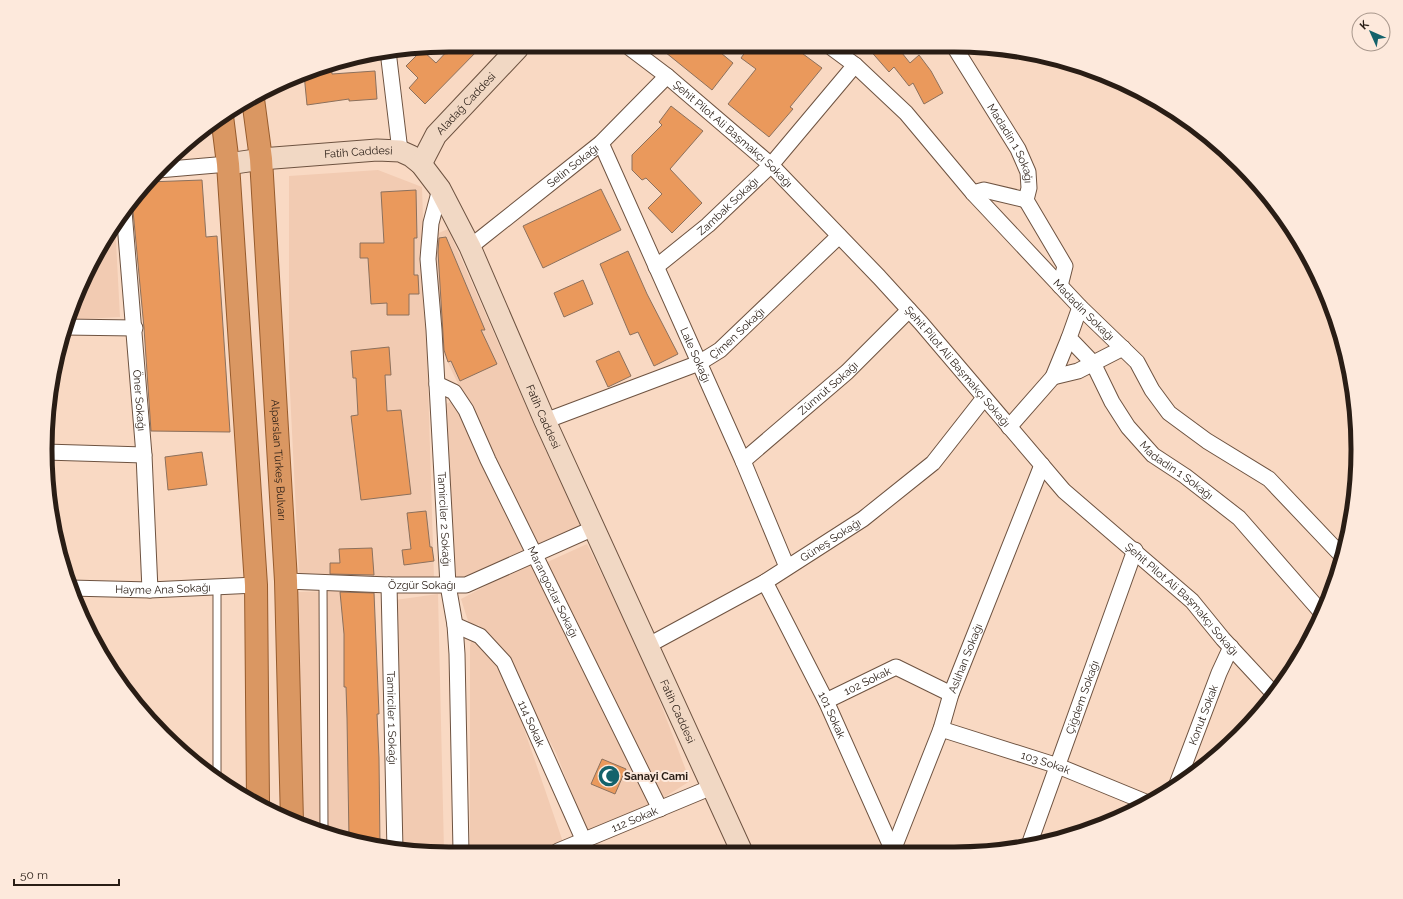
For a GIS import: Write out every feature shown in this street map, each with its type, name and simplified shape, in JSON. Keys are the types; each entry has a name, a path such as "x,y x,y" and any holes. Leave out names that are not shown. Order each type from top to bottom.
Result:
{"highway":[{"name":"Alparslan Türkeş Bulvarı","path":"254,104 261,159 286,581 292,815"},
{"path":"223,123 228,164 256,585 258,798"}],"main road":[{"name":"Aladağ Caddesi","path":"421,164 436,135 514,52"},
{"name":"Fatih Caddesi","path":"228,164 261,159 377,150 400,151 411,156 421,164 440,190 470,247 545,421 740,847"}],"street":[{"name":"Şehit Pilot Ali Başmakçı Sokağı","path":"635,52 667,76 771,165 909,310 1064,491 1135,550 1192,601 1270,690"},
{"name":"Madadin Sokağı","path":"837,52 855,66 906,113 972,193 1080,307 1137,362 1152,390 1169,413 1207,441 1269,479 1337,551"},
{"name":"Madadin 1 Sokağı","path":"958,52 1018,148 1028,172 1029,188 1026,200 1066,266 1060,286"},
{"path":"389,57 400,151"},
{"name":"Zambak Sokağı","path":"656,267 708,225 771,165 855,66"},
{"name":"Selin Sokağı","path":"470,247 601,143 667,76"},
{"name":"Lale Sokağı","path":"601,143 743,461 787,567"},
{"path":"167,169 228,164"},
{"name":"Tamirciler 2 Sokağı","path":"440,190 431,223 428,259 437,384 448,585 455,625 461,847"},
{"path":"972,193 984,190 1026,200"},
{"name":"Öner Sokağı","path":"125,221 135,328 144,455 150,590"},
{"name":"Çimen Sokağı","path":"545,421 699,363 720,350 839,236"},
{"path":"1009,427 1053,377 1080,307"},
{"name":"Zümrüt Sokağı","path":"743,461 847,372 909,310"},
{"path":"72,327 135,328"},
{"name":"Madadin 1 Sokağı","path":"1069,338 1093,363 1112,402 1128,427 1153,455 1185,476 1239,518 1318,608"},
{"path":"1053,377 1078,371 1122,348"},
{"name":"Marangozlar Sokağı","path":"437,384 454,392 466,410 535,555 660,809"},
{"name":"Güneş Sokağı","path":"647,646 765,582 863,519 933,462 984,398"},
{"path":"52,452 144,455"},
{"name":"Aslıhan Sokağı","path":"894,847 942,729 951,694 1042,465"},
{"name":"Özgür Sokağı","path":"286,581 389,585 466,585 594,528"},
{"name":"Çiğdem Sokağı","path":"1031,839 1135,550"},
{"name":"101 Sokak","path":"765,582 826,701 890,847"},
{"name":"Hayme Ana Sokağı","path":"77,588 150,590 256,585"},
{"name":"Tamirciler 1 Sokağı","path":"389,585 395,843"},
{"name":"114 Sokak","path":"455,625 480,636 504,662 584,842"},
{"name":"Konut Sokak","path":"1180,776 1219,673 1231,647"},
{"name":"102 Sokak","path":"826,701 896,667 951,694"},
{"name":"103 Sokak","path":"942,729 1058,766 1141,800"},
{"name":"112 Sokak","path":"570,847 712,787"}],"lane":[{"path":"323,582 324,827"},
{"path":"217,771 218,586"}],"shaded area":[{"path":"378,170 422,187 434,579 329,580 299,574 289,371 289,176"},
{"path":"448,229 549,458 582,525 535,545 439,344 434,235"},
{"path":"116,234 120,317 74,320 82,297 93,274"},
{"path":"454,400 523,550 455,582 444,405"},
{"path":"587,544 646,665 690,781 660,800 543,564"},
{"path":"531,562 650,804 587,832 556,753 513,672 492,646 479,625 469,624 461,599"},
{"path":"375,590 380,841 347,833 301,818 298,592"},
{"path":"438,594 444,847 402,844 395,600"},
{"path":"472,634 502,665 563,842 546,847 470,847 470,647"}],"building":[{"path":"446,52 476,52 425,104 409,88 418,78 406,66 419,53 425,53 436,63"},
{"path":"665,52 720,52 733,63 712,90"},
{"path":"745,52 800,52 822,68 790,107 793,109 769,137 728,104 756,69 741,58"},
{"path":"872,52 901,52 910,63 919,55 931,71 943,93 924,104 913,83 909,86 894,67 889,72"},
{"path":"332,70 332,74 375,71 377,99 349,101 349,99 307,105 305,79"},
{"path":"671,106 703,131 670,169 702,203 672,233 648,208 662,194 646,178 642,180 632,170 632,155 662,125 659,122"},
{"path":"202,180 206,237 217,236 230,432 151,431 144,328 133,210 156,182"},
{"path":"601,189 621,230 543,268 523,226"},
{"path":"416,190 417,238 414,238 414,275 418,275 419,294 409,294 409,315 387,315 387,303 371,304 368,258 360,258 360,243 384,243 381,192"},
{"path":"446,237 485,330 481,330 497,364 460,381 451,361 448,362 444,350 438,252 439,238"},
{"path":"628,251 647,294 678,354 654,366 638,332 630,335 600,264"},
{"path":"583,280 593,304 564,317 554,293"},
{"path":"389,347 391,375 385,375 387,411 401,410 411,494 361,500 351,416 358,415 356,378 353,378 351,351"},
{"path":"619,351 631,376 608,387 596,361"},
{"path":"202,452 207,485 168,490 165,457"},
{"path":"426,511 430,547 432,547 434,561 404,565 402,550 411,549 407,513"},
{"path":"372,548 374,575 330,574 330,563 340,563 339,549"},
{"path":"340,592 374,593 379,714 377,714 380,841 349,833 346,687 344,687 344,634"},
{"name":"Sanayi Cami","path":"602,759 626,769 615,794 591,784"}],"place":[{"name":"Sanayi Cami","path":"609,776"}]}
